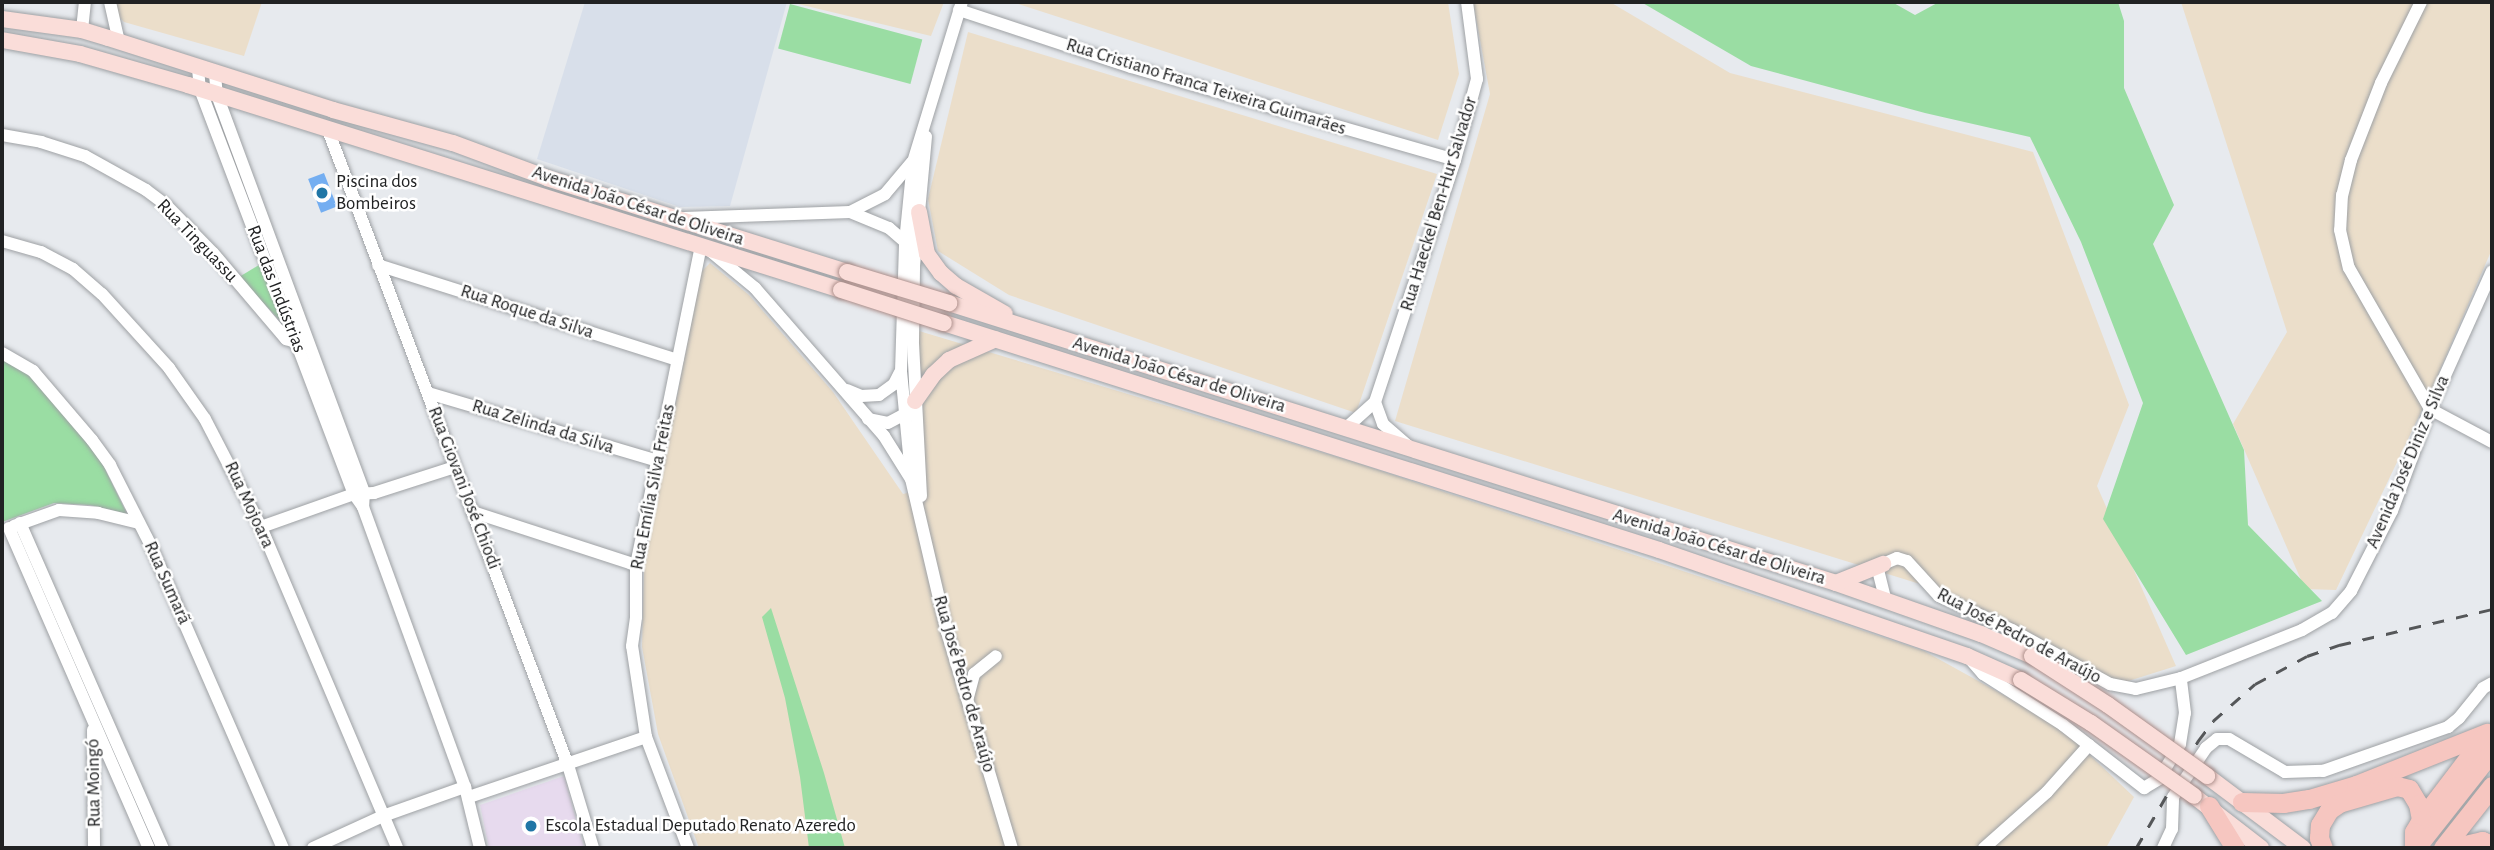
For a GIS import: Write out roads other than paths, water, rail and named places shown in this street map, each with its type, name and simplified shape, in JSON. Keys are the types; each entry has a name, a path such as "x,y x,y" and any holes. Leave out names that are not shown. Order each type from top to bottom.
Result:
{"highway":[{"path":"2242,802 2284,803 2309,799 2491,737"},
{"path":"2415,848 2414,832 2421,820 2491,737"},
{"path":"2415,848 2491,737"},
{"path":"2443,848 2492,786"},
{"path":"2323,848 2319,838 2320,825 2329,810 2339,803 2390,787 2409,789 2418,804 2421,820"},
{"path":"2201,801 2235,848"},
{"path":"2452,848 2482,841 2492,845"}],"main road":[{"name":"Avenida João César de Oliveira","path":"2,19 82,30 215,74 453,144 547,178 1836,583 1944,620 2032,656 2108,705 2303,848"},
{"name":"Avenida João César de Oliveira","path":"2,40 80,54 200,89 771,268 1659,550 1967,656 2021,680 2091,723 2201,801 2261,848"},
{"path":"919,212 927,254 941,273 956,286 1028,328"},
{"path":"665,235 675,228 675,218"},
{"path":"915,401 948,360 996,339"},
{"path":"1836,583 1883,564"}],"street":[{"path":"82,30 85,2"},
{"path":"110,2 119,42"},
{"name":"Rua Haeckel Ben-Hur Salvador","path":"1375,402 1454,160 1477,79 1467,2"},
{"path":"2421,2 2381,83 2351,160 2342,195 2340,230 2349,268 2430,409 2492,442"},
{"path":"911,479 901,372 905,242 912,162 961,6"},
{"name":"Rua Cristiano Franca Teixeira Guimarães","path":"961,6 1131,67 1454,160"},
{"name":"Rua das Indústrias","path":"198,68 200,89 302,340"},
{"name":"Rua das Indústrias","path":"215,74 217,95 302,340 467,792 480,848"},
{"path":"914,301 927,120"},
{"name":"Rua Giovani José Chiodi","path":"328,130 568,765 593,848"},
{"name":"Rua Tinguassu","path":"2,135 41,142 85,156 146,190 166,205 213,253 286,339 302,340"},
{"path":"850,212 885,194 912,162"},
{"path":"675,218 850,212 889,228 905,242 914,301"},
{"name":"Rua Mojoara","path":"2,241 41,252 73,269 134,326 205,419 261,527 397,848"},
{"name":"Rua José Pedro de Araújo","path":"703,247 755,288 884,436 911,479 947,632 1012,848"},
{"name":"Rua Emília Silva Freitas","path":"688,848 646,737 632,646 636,617 636,565 677,360 703,247"},
{"name":"Rua Roque da Silva","path":"378,265 677,360"},
{"path":"755,288 758,275 771,268"},
{"name":"Avenida José Diniz e Silva","path":"2181,678 2302,630 2332,613 2342,603 2392,511 2430,409 2491,275"},
{"name":"Rua José Pedro de Araújo","path":"914,301 920,518"},
{"name":"Rua Sumarã","path":"2,353 33,371 110,465 139,523 283,848"},
{"path":"841,386 861,396 878,395 894,384 901,372"},
{"name":"Rua Zelinda da Silva","path":"428,393 658,461"},
{"path":"868,419 880,424 904,417 915,401"},
{"path":"1346,428 1375,402 1383,424 1398,440 1416,451"},
{"path":"261,527 359,494 455,467"},
{"path":"139,523 98,513 59,510 10,527 163,848"},
{"path":"473,512 636,565"},
{"name":"Rua José Pedro de Araújo","path":"1883,564 1897,558 1908,561 1939,596 2012,631 2110,684 2136,688 2181,678"},
{"path":"1883,564 1878,578 1886,602"},
{"path":"64,638 92,718 149,848"},
{"path":"968,701 974,674 996,656"},
{"path":"1967,656 1983,674 2063,725 2144,788 2155,784 2176,750 2182,734 2185,713 2181,678"},
{"path":"2163,848 2172,829 2173,797 2206,748 2217,739 2229,739 2285,772 2323,772 2448,727 2459,718 2483,688 2492,683"},
{"name":"Rua Moingó","path":"92,718 94,848"},
{"path":"313,848 383,816 568,765 646,737"},
{"path":"1984,848 2047,792 2089,745"}],"water":[{"name":"Piscina dos Bombeiros","path":"324,173 337,207 321,213 308,179"}],"railway":[{"path":"2136,848 2198,741 2213,721 2255,684 2307,656 2339,645 2492,609"}],"place":[{"name":"Piscina dos Bombeiros","path":"322,193"},
{"name":"Escola Estadual Deputado Renato Azeredo","path":"531,826"}]}
